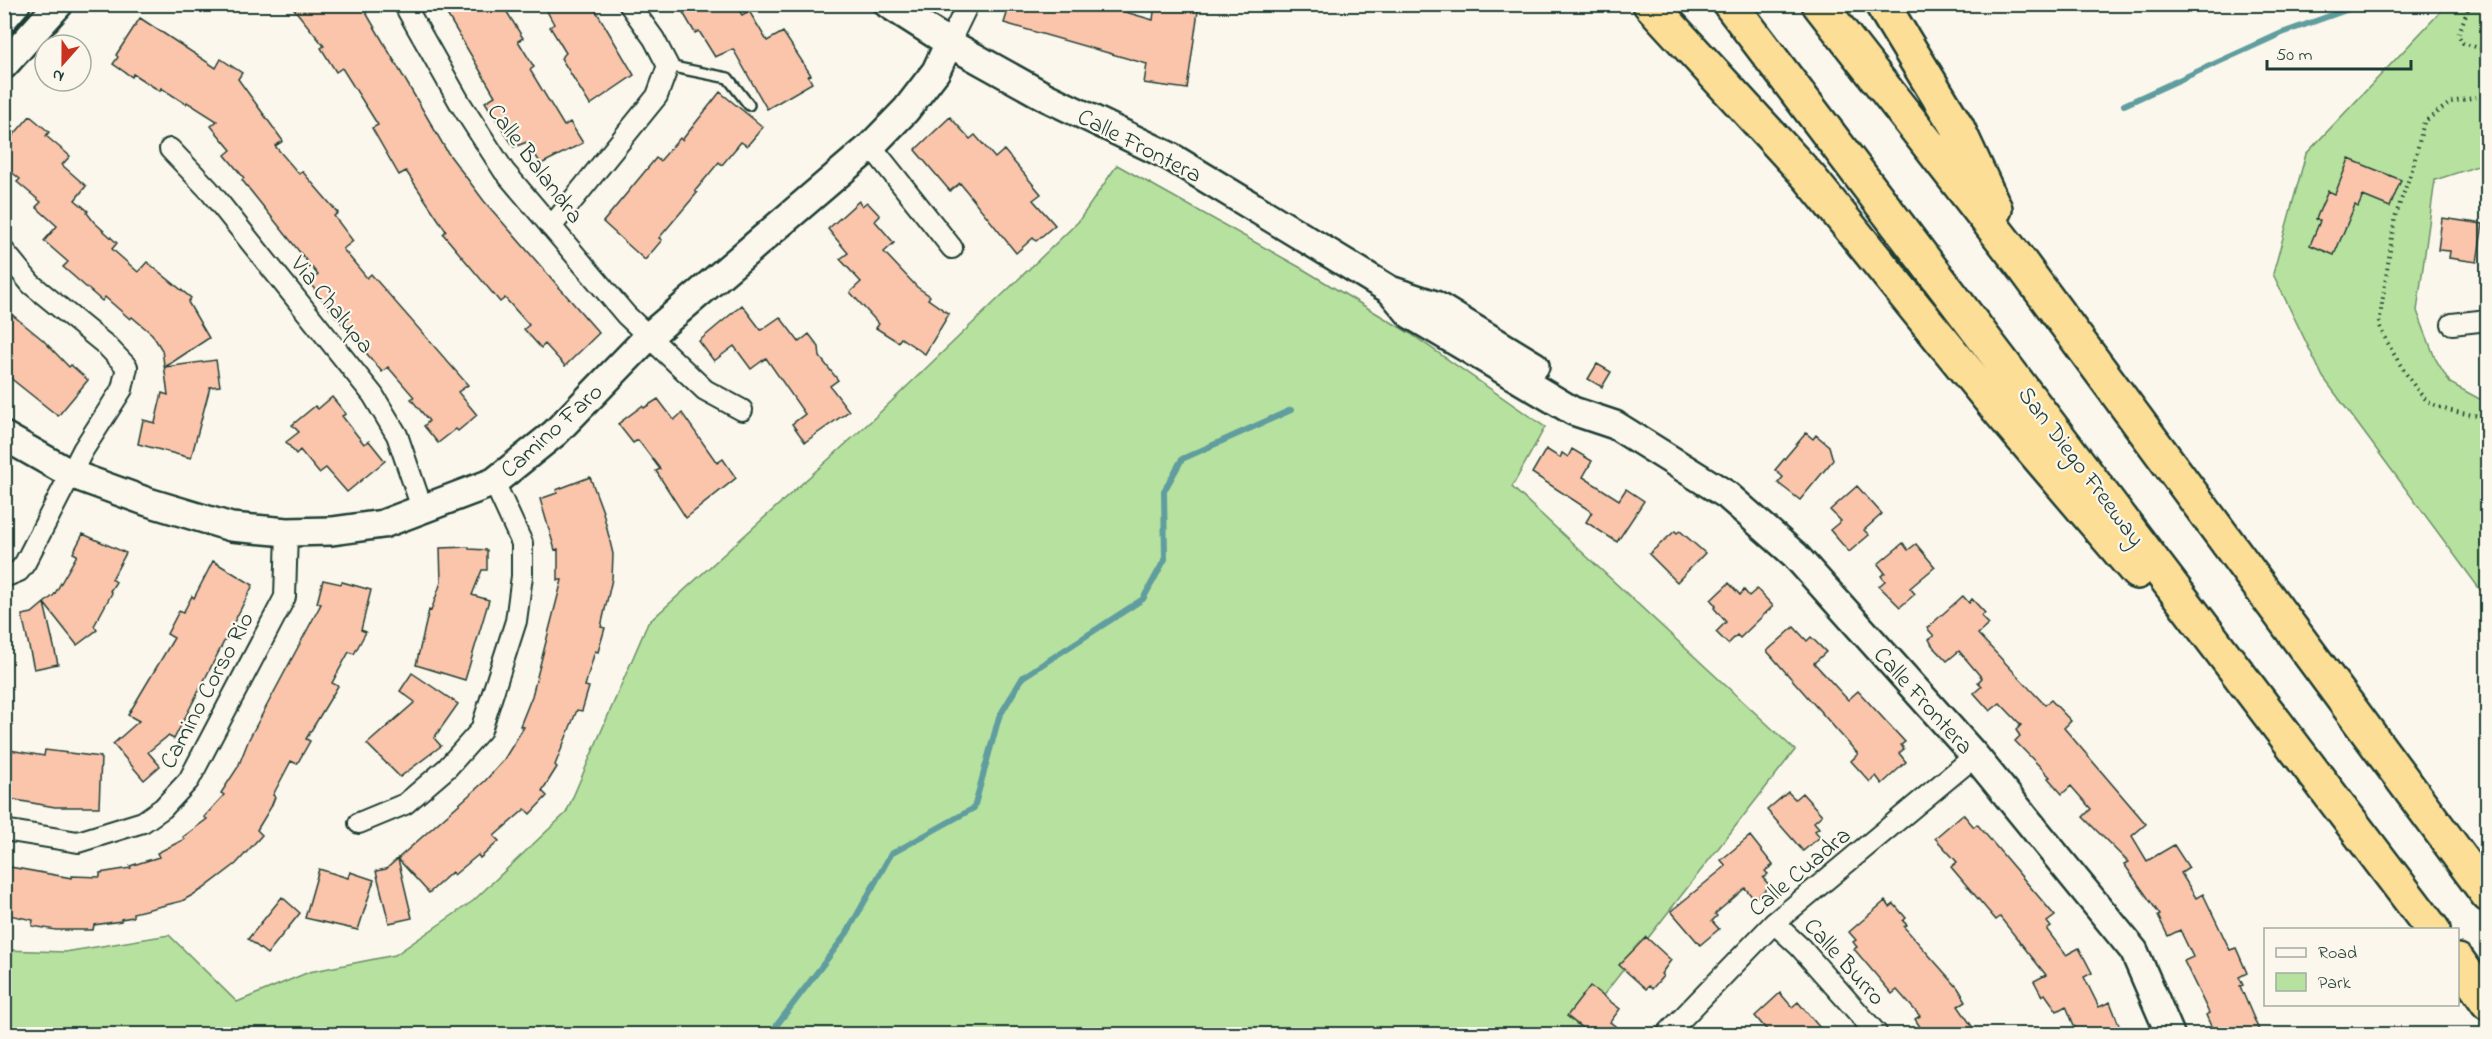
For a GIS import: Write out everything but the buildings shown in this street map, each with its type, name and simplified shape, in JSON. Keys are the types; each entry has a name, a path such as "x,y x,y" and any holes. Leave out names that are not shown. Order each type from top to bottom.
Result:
{"highway":[{"path":"1650,4 1809,177 2011,424 2146,583 2313,771"},
{"name":"San Diego Freeway","path":"1730,4 2431,928"},
{"path":"1819,4 2020,262 2487,896"},
{"path":"1882,4 1957,127 2020,262"},
{"path":"2459,964 2487,1004"}],"street":[{"path":"4,18 16,4"},
{"path":"4,65 59,4"},
{"name":"Calle Balandra","path":"404,4 460,103 504,171 626,315 705,390 742,410"},
{"path":"551,227 657,96 668,66 654,39 629,4"},
{"name":"Calle Frontera","path":"888,4 949,43 1046,97 1171,158 1390,290 1435,305 1600,405 1615,425 1727,495 1795,555 1975,756 2134,951 2169,1035"},
{"path":"949,43 968,4"},
{"name":"Camino Faro","path":"4,436 71,474 148,502 231,527 286,532 332,531 383,524 423,511 494,482 555,433 648,337 871,146 906,110 930,79 949,43"},
{"path":"871,146 951,248"},
{"name":"Via Chalupa","path":"170,149 209,190 373,395 397,435 423,511"},
{"path":"4,251 31,284 107,346 127,367 122,389 71,474 25,562 19,571 4,577"},
{"path":"2452,324 2487,320"},
{"path":"359,824 405,804 447,768 482,730 516,621 522,576 522,543 494,482"},
{"name":"Camino Corso Rio","path":"4,830 78,843 142,822 163,808 189,780 285,597 286,532"},
{"name":"Calle Cuadra","path":"1667,1035 1774,923 1975,756"},
{"name":"Calle Burro","path":"1774,923 1800,947 1877,1035"}],"lane":[{"path":"668,66 728,78 749,105"}],"path":[{"path":"2470,4 2458,34 2463,43 2487,51"},
{"path":"2487,95 2451,102 2424,122 2413,167 2395,217 2379,324 2385,341 2427,401 2448,411 2487,418"}],"green space":[{"path":"2447,5 2487,5 2487,163 2435,180 2417,311 2435,358 2450,383 2487,403 2487,599 2323,377 2273,274 2306,154"},
{"path":"1117,165 1301,268 1411,334 1545,427 1512,487 1795,750 1573,1034 5,1034 5,950 65,952 169,935 237,1002 309,972 395,955 473,901 566,813 648,623 871,421 1078,222"}],"waterway":[{"path":"2124,105 2282,33 2363,4"},
{"path":"770,1034 847,933 891,854 974,808 999,717 1023,677 1143,599 1165,559 1164,491 1182,459 1291,410"}]}
